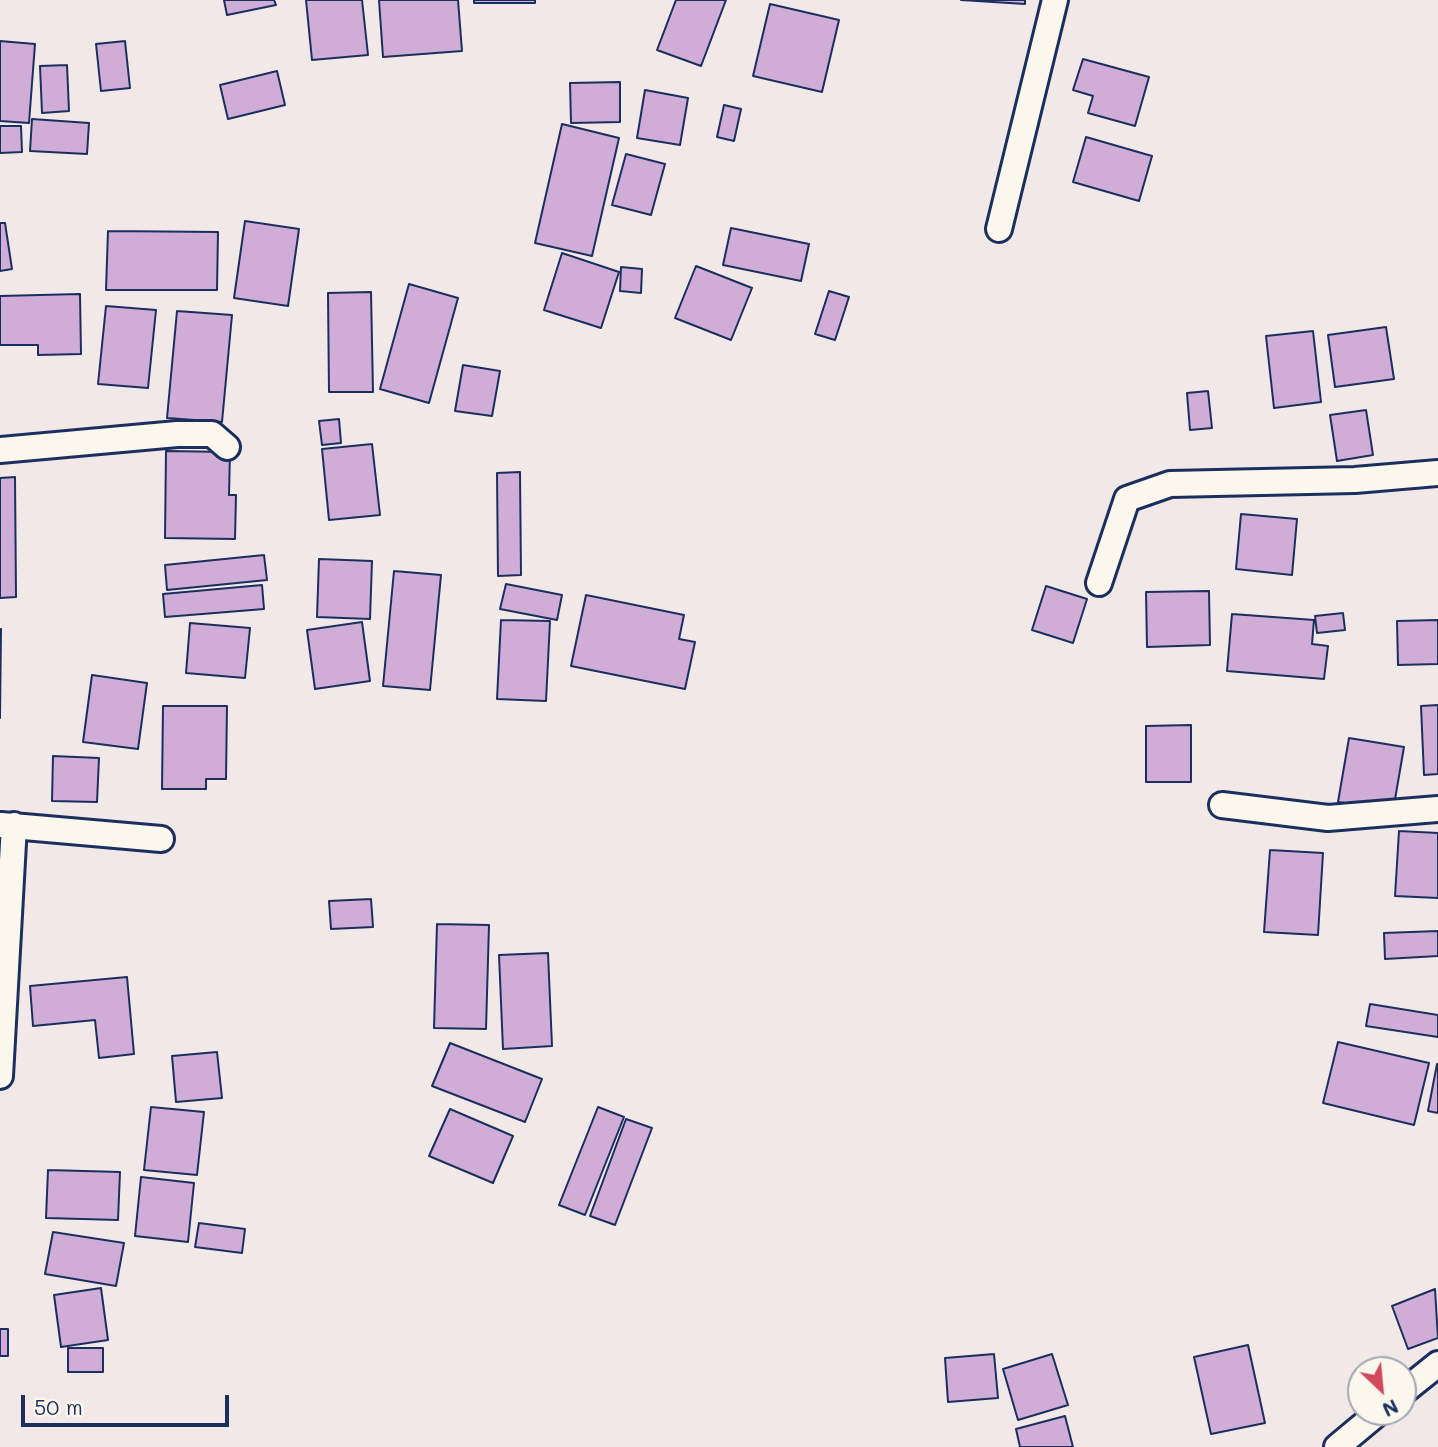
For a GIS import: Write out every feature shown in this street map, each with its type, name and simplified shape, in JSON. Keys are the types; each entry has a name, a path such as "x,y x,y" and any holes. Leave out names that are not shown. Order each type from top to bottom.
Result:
{"street":[{"path":"999,229 1055,0"},
{"path":"0,450 177,434 212,435 227,447"},
{"path":"1099,583 1127,499 1170,484 1355,480 1438,473"},
{"path":"1222,805 1328,818 1438,808"},
{"path":"0,1076 7,825 161,839"},
{"path":"1417,1381 1438,1364"},
{"path":"1336,1447 1362,1426"}],"building":[{"path":"224,0 274,0 276,5 227,15"},
{"path":"306,0 362,0 368,55 312,60"},
{"path":"379,0 458,0 462,51 383,57"},
{"path":"474,0 535,0 535,3 474,3"},
{"path":"676,0 726,0 701,66 657,50"},
{"path":"961,0 1025,0 1025,4"},
{"path":"770,4 839,20 822,92 753,76"},
{"path":"0,41 35,44 29,123 0,121"},
{"path":"125,41 130,88 101,91 96,44"},
{"path":"1083,59 1149,77 1135,126 1088,113 1093,96 1073,90"},
{"path":"67,65 69,111 42,113 40,66"},
{"path":"277,71 285,105 228,119 220,85"},
{"path":"620,82 620,122 571,123 570,83"},
{"path":"645,90 688,98 680,145 637,138"},
{"path":"724,105 741,109 734,141 717,137"},
{"path":"32,119 89,123 87,154 30,151"},
{"path":"562,124 619,138 592,256 535,243"},
{"path":"0,126 21,126 22,152 0,153"},
{"path":"1086,137 1152,156 1139,201 1073,182"},
{"path":"626,154 665,164 651,215 612,205"},
{"path":"245,221 299,229 288,306 234,298"},
{"path":"0,223 5,223 12,269 0,271"},
{"path":"731,228 809,244 801,281 723,265"},
{"path":"108,231 218,232 217,290 106,290"},
{"path":"562,253 619,272 601,328 544,310"},
{"path":"696,266 752,288 731,340 675,318"},
{"path":"621,267 642,269 641,293 620,291"},
{"path":"409,284 458,298 429,403 380,389"},
{"path":"829,291 849,297 835,340 815,334"},
{"path":"371,292 373,392 329,392 328,293"},
{"path":"80,294 81,354 38,355 38,345 0,345 0,296"},
{"path":"106,306 156,310 148,388 98,384"},
{"path":"177,311 232,315 222,422 167,418"},
{"path":"1386,327 1394,379 1335,387 1328,335"},
{"path":"1313,331 1321,402 1274,408 1266,336"},
{"path":"463,365 500,371 492,416 455,411"},
{"path":"1208,391 1212,428 1190,430 1187,393"},
{"path":"1366,410 1373,455 1337,461 1330,415"},
{"path":"339,419 341,443 322,445 319,421"},
{"path":"372,444 380,515 329,520 322,449"},
{"path":"166,451 230,452 229,495 236,495 235,539 165,538"},
{"path":"520,472 521,575 498,576 497,473"},
{"path":"15,477 16,597 0,598 0,478"},
{"path":"1241,514 1297,519 1292,575 1236,569"},
{"path":"264,555 267,580 167,590 165,565"},
{"path":"319,559 372,561 370,619 317,617"},
{"path":"394,571 441,575 430,690 383,686"},
{"path":"506,584 562,595 557,620 500,609"},
{"path":"262,585 264,609 165,617 163,594"},
{"path":"1046,586 1087,599 1073,643 1032,630"},
{"path":"1209,591 1210,645 1147,647 1146,592"},
{"path":"586,595 684,615 679,639 695,642 685,689 571,666"},
{"path":"1343,613 1345,630 1317,633 1315,616"},
{"path":"1232,614 1314,620 1312,644 1328,646 1324,679 1227,671"},
{"path":"501,620 550,621 546,701 497,699"},
{"path":"1438,620 1438,664 1398,665 1397,621"},
{"path":"362,622 370,681 315,689 307,630"},
{"path":"190,623 250,628 245,678 186,673"},
{"path":"0,629 1,629 0,718"},
{"path":"92,675 147,683 138,749 83,742"},
{"path":"1438,705 1438,774 1424,775 1421,706"},
{"path":"163,706 227,706 226,779 206,779 206,789 162,789"},
{"path":"1191,725 1191,782 1146,782 1146,726"},
{"path":"1349,738 1404,747 1393,811 1338,802"},
{"path":"53,756 99,758 97,802 52,801"},
{"path":"1399,831 1438,833 1438,898 1395,896"},
{"path":"1270,850 1323,853 1318,935 1264,932"},
{"path":"371,899 373,927 331,929 329,901"},
{"path":"437,924 489,925 486,1029 434,1028"},
{"path":"1438,931 1438,956 1385,959 1384,933"},
{"path":"548,953 552,1046 503,1049 499,955"},
{"path":"127,977 134,1054 99,1058 95,1020 33,1026 30,986"},
{"path":"1370,1004 1438,1015 1438,1037 1366,1026"},
{"path":"1338,1042 1429,1063 1414,1125 1323,1103"},
{"path":"450,1043 542,1079 525,1122 432,1086"},
{"path":"217,1052 222,1098 176,1102 172,1056"},
{"path":"1438,1064 1438,1113 1428,1111"},
{"path":"151,1107 204,1112 197,1175 144,1170"},
{"path":"598,1107 624,1117 585,1215 559,1205"},
{"path":"450,1109 513,1136 493,1183 429,1156"},
{"path":"626,1119 652,1128 615,1225 590,1216"},
{"path":"48,1170 120,1172 118,1220 46,1218"},
{"path":"141,1177 194,1183 188,1242 135,1236"},
{"path":"199,1223 245,1229 242,1253 195,1247"},
{"path":"53,1232 124,1243 116,1286 45,1274"},
{"path":"101,1288 108,1340 61,1347 54,1295"},
{"path":"1435,1289 1438,1338 1408,1349 1392,1306"},
{"path":"0,1329 8,1329 8,1356 0,1356"},
{"path":"1248,1345 1265,1423 1211,1434 1194,1357"},
{"path":"68,1348 103,1348 103,1372 68,1372"},
{"path":"994,1354 998,1398 948,1402 945,1358"},
{"path":"1052,1354 1068,1405 1018,1420 1003,1369"},
{"path":"1065,1416 1073,1447 1020,1447 1016,1429"}]}
